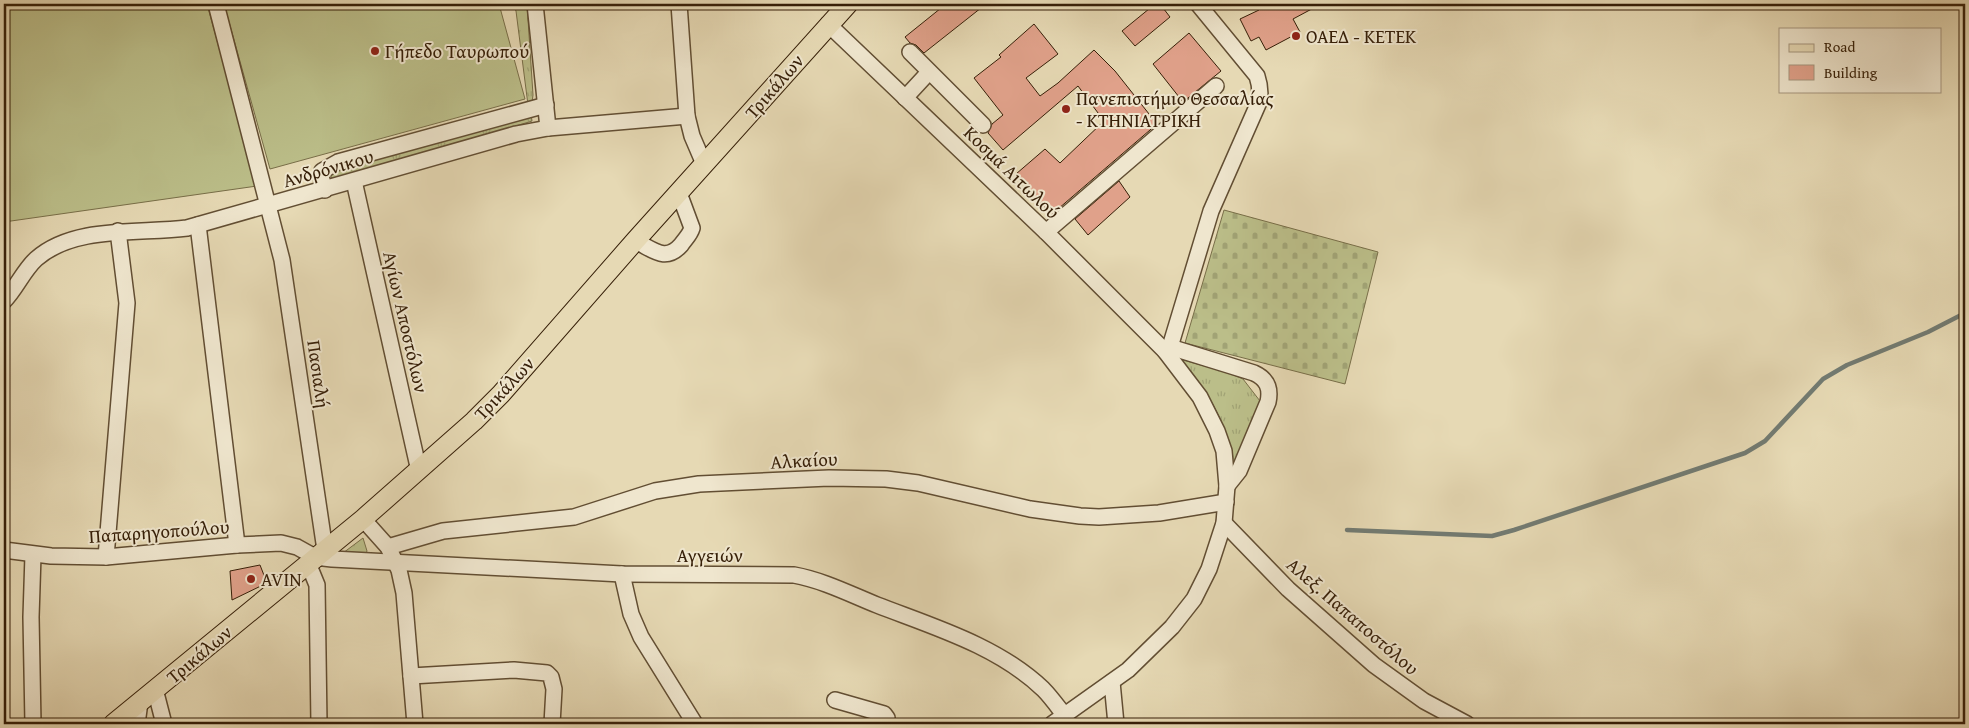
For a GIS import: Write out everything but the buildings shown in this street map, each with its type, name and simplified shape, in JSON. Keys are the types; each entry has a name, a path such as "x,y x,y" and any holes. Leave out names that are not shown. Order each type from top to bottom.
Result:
{"main road":[{"name":"Τρικάλων","path":"113,724 363,518 463,431 500,394 828,24 848,4"}],"street":[{"name":"Πασιαλή","path":"216,4 282,260 316,557 319,724"},
{"path":"535,4 548,128"},
{"path":"1198,4 1257,76 1260,85 1259,102 1210,211 1168,349 1254,372 1268,384 1270,393 1268,402 1239,471 1226,486"},
{"path":"682,6 687,116 692,136 704,164"},
{"name":"Κοσμά Αιτωλού","path":"828,24 1168,349 1200,397 1217,431 1224,451 1226,486 1224,523 1209,569 1194,599 1172,628 1128,670 1059,720"},
{"path":"910,52 983,125"},
{"path":"905,98 929,72"},
{"path":"1046,232 1216,86"},
{"path":"325,190 321,177 322,171 338,162 546,105"},
{"name":"Ανδρόνικου","path":"4,302 30,265 44,253 64,244 118,231 166,230 198,225 325,190 495,138 548,128 687,116"},
{"name":"Αγίων Αποστόλων","path":"354,181 419,471"},
{"path":"635,241 665,254 674,252 691,233 692,228 680,193"},
{"path":"198,225 237,545"},
{"path":"106,557 127,303 118,231"},
{"name":"Αλκαίου","path":"388,547 443,531 574,517 655,491 699,484 829,478 886,479 918,483 1030,509 1099,517 1159,513 1226,502"},
{"path":"363,518 388,547 396,562 404,593 415,724"},
{"name":"Αλεξ. Παπαποστόλου","path":"1224,523 1288,589 1374,666 1424,701 1467,724"},
{"name":"Παπαρηγοπούλου","path":"4,550 60,557 106,557 237,545 287,544 297,546 316,557"},
{"path":"33,555 33,724"},
{"name":"Αγγειών","path":"316,557 622,574 788,575 809,578 988,650 1010,663 1044,689 1059,720"},
{"path":"622,574 631,614 641,637 695,724"},
{"path":"411,676 514,670 547,673 551,677 554,689 552,724"},
{"path":"1112,682 1116,724"},
{"path":"155,689 164,724"},
{"path":"835,700 884,714 886,724"},
{"path":"137,724 140,702"}],"green space":[{"path":"4,4 207,4 257,186 4,222"},
{"name":"Γήπεδο Ταυρωπού","path":"224,4 499,4 525,99 270,169"},
{"path":"513,4 527,4 533,95 532,103 528,105 516,11"},
{"path":"531,114 532,121 336,181 331,177 334,169"},
{"path":"1224,210 1378,252 1345,384 1185,343"},
{"path":"1183,360 1226,372 1243,379 1260,401 1260,406 1234,467 1218,415 1208,396"},
{"path":"363,538 367,551 365,556 343,553"}],"waterway":[{"path":"1347,530 1492,536 1745,453 1765,441 1823,379 1847,365 1928,332 1965,313"}],"place":[{"name":"ΟΑΕΔ - ΚΕΤΕΚ","path":"1296,36"},
{"name":"Γήπεδο Ταυρωπού","path":"375,51"},
{"name":"Πανεπιστήμιο Θεσσαλίας - ΚΤΗΝΙΑΤΡΙΚΗ","path":"1066,109"},
{"name":"AVIN","path":"251,579"}]}
